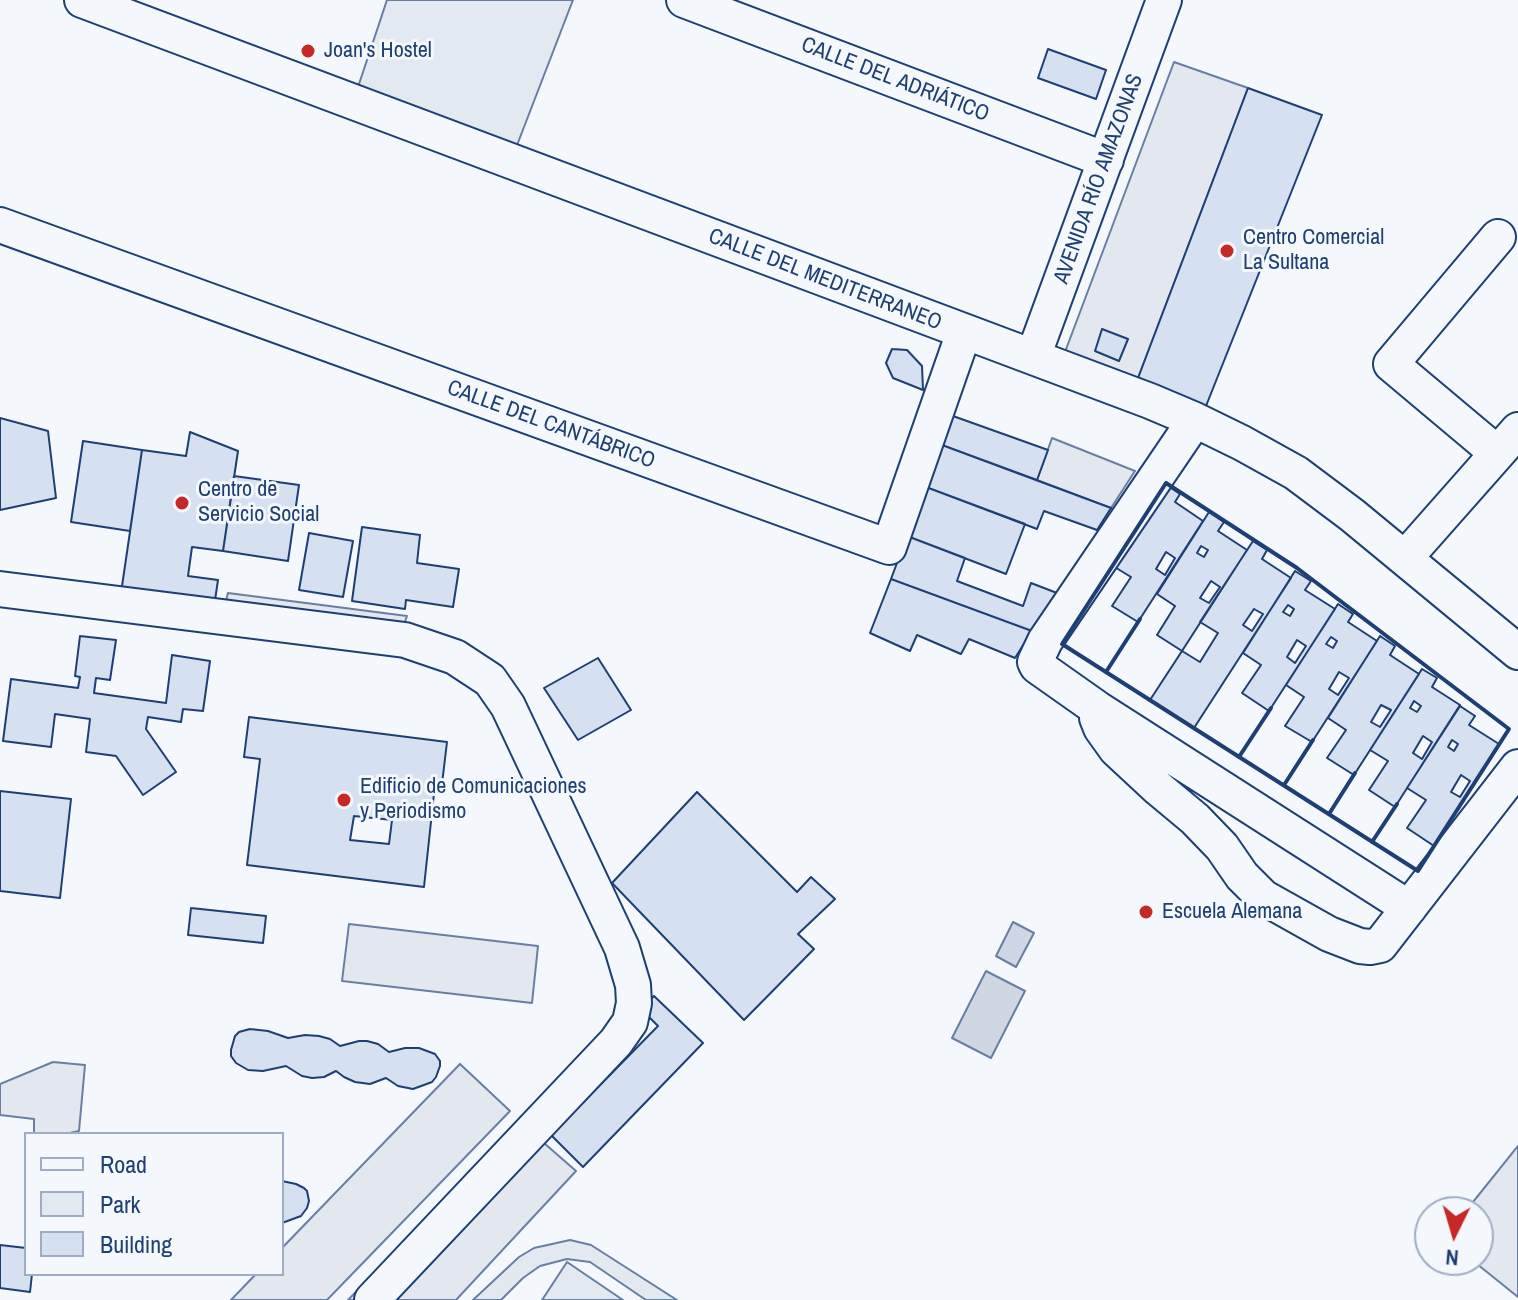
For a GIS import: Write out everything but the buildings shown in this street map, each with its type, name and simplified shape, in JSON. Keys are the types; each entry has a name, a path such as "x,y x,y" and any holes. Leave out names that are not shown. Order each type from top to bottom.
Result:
{"street":[{"name":"CALLE DEL MEDITERRANEO","path":"82,0 1195,420 1296,473 1352,515 1518,652"},
{"name":"CALLE DEL ADRIÁTICO","path":"684,0 1106,160"},
{"name":"AVENIDA RÍO AMAZONAS","path":"1033,357 1164,0"},
{"name":"CALLE DEL CANTÁBRICO","path":"0,225 889,547 964,332"},
{"path":"1405,558 1508,442 1391,364 1498,237"},
{"path":"1195,420 1045,641 1035,662 1039,670 1098,709 1409,908"},
{"path":"0,589 405,640 455,657 466,664 490,680 508,706 622,948 633,985 634,1003 630,1022 616,1042 372,1300"},
{"path":"1098,709 1101,728 1116,749 1195,819 1263,897 1329,934 1360,946 1380,945 1518,767"}],"green space":[{"path":"387,0 573,0 514,153 355,96"},
{"path":"570,1240 591,1245 677,1300 646,1300 590,1262 567,1259 540,1266 501,1300 473,1300 519,1257 534,1248"},
{"path":"567,1262 623,1300 542,1300"}],"shaded area":[{"path":"1174,62 1248,88 1135,386 1062,360"},
{"path":"1052,438 1135,471 1111,508 1037,480"},
{"path":"228,593 407,616 401,633 224,608"},
{"path":"1013,922 1034,933 1016,967 996,956"},
{"path":"349,924 538,946 532,1003 342,981"},
{"path":"986,971 1025,991 991,1058 952,1038"},
{"path":"53,1062 85,1065 79,1131 34,1132 34,1119 0,1115 0,1084"},
{"path":"460,1064 510,1111 327,1300 231,1300 254,1276 284,1276 284,1246"},
{"path":"520,1122 576,1171 456,1300 348,1300"},
{"path":"1518,1146 1518,1297 1492,1276 1494,1196 1478,1196"}],"wall":[{"path":"1166,483 1297,568 1509,729 1418,871 1062,644 1166,483"},
{"path":"1106,672 1140,619"},
{"path":"1239,757 1271,708"},
{"path":"1284,785 1313,740"},
{"path":"1329,814 1355,773"},
{"path":"1372,842 1397,804"}],"place":[{"name":"Joan's Hostel","path":"308,51"},
{"name":"Centro Comercial La Sultana","path":"1227,251"},
{"name":"Centro de Servicio Social","path":"182,503"},
{"name":"Edificio de Comunicaciones y Periodismo","path":"344,800"},
{"name":"Escuela Alemana","path":"1146,912"}]}
